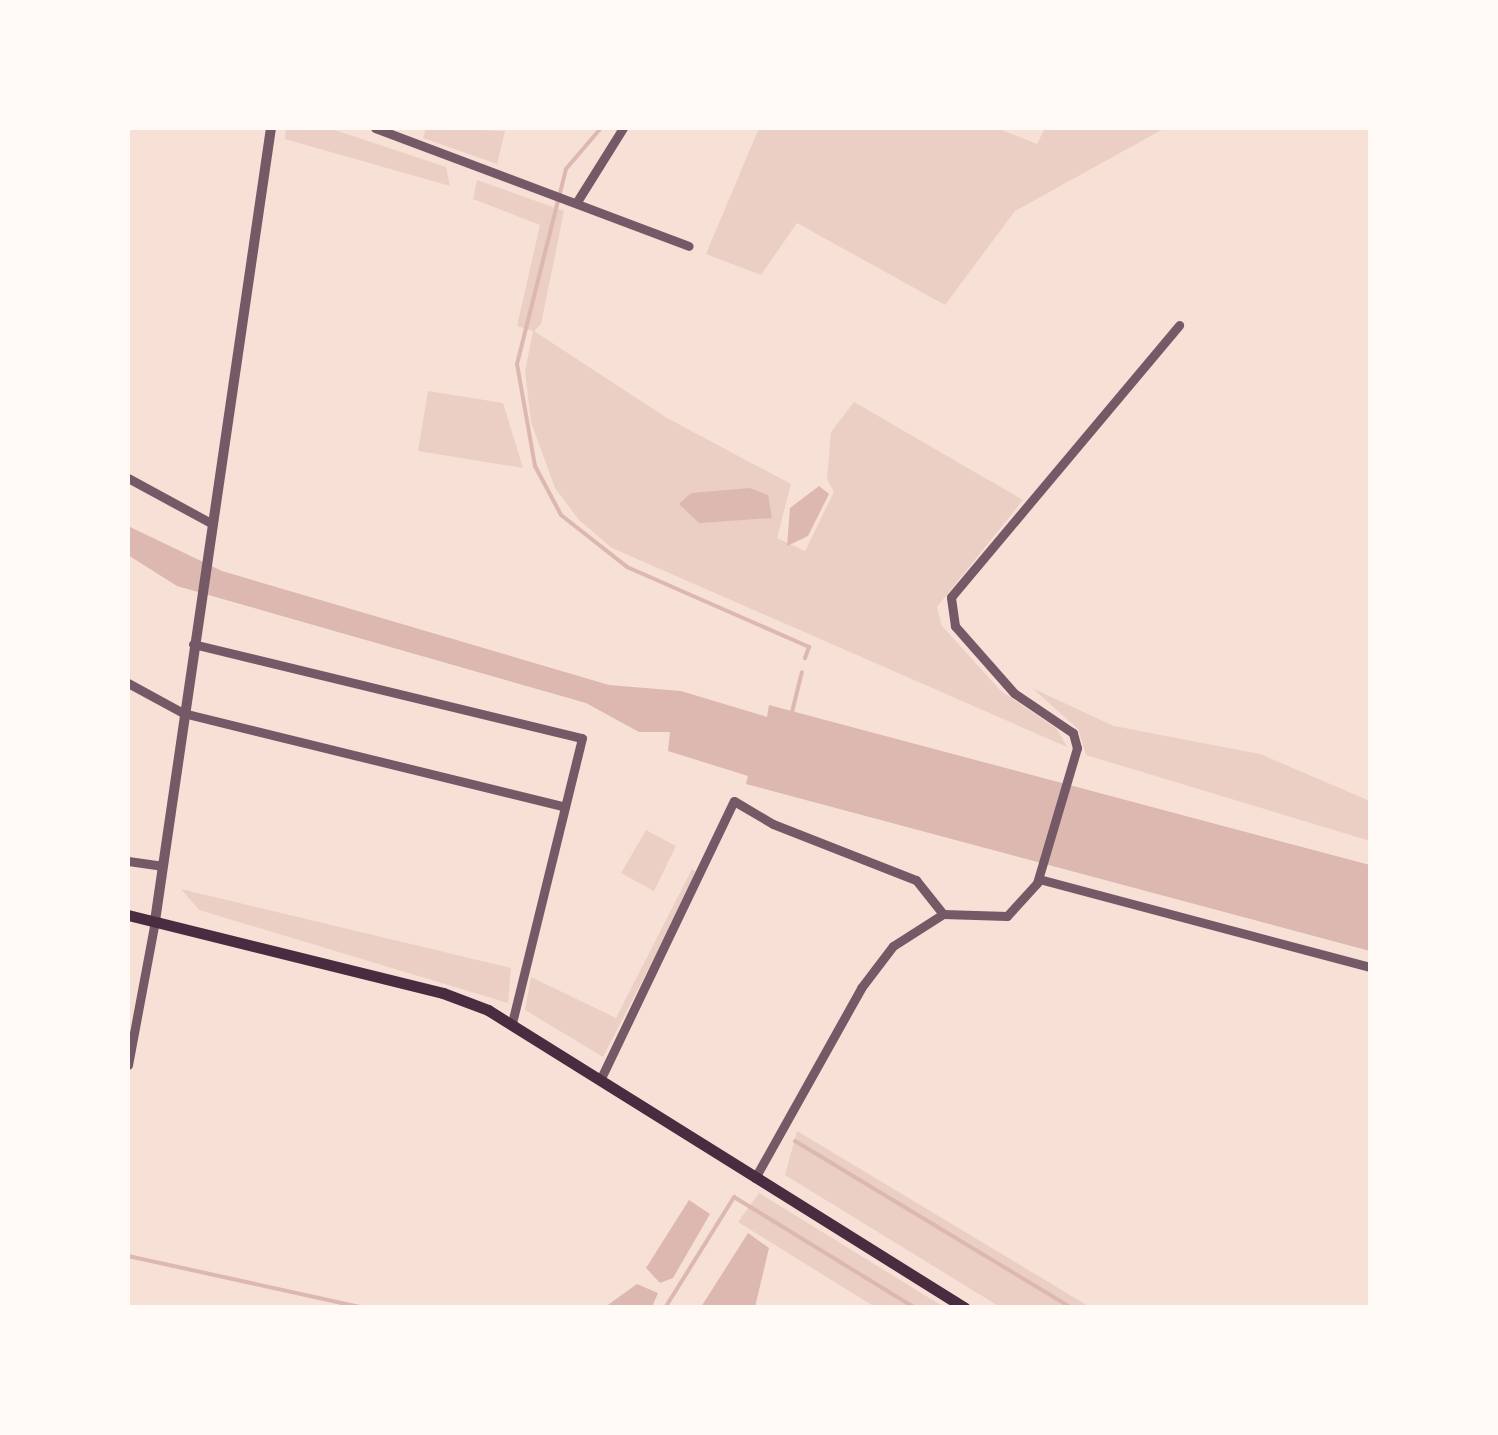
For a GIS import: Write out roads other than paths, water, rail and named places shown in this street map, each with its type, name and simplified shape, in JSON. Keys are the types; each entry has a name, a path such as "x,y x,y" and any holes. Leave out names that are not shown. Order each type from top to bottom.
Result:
{"main road":[{"path":"128,915 443,993 512,1023 966,1308"}],"street":[{"path":"128,1065 155,922 193,638 271,128"},
{"path":"375,128 578,200 689,246"},
{"path":"578,200 623,128"},
{"path":"755,1178 876,966 918,926 944,914 1007,916 1040,875 1068,783 1073,733 1014,693 955,626 951,598 1179,324"},
{"path":"128,478 210,523"},
{"path":"193,638 582,738 512,1023"},
{"path":"128,683 183,713 565,806"},
{"path":"602,1076 734,801 773,824 916,880 944,914"},
{"path":"128,860 162,866"},
{"path":"1040,875 1370,966"}],"waterway":[{"path":"601,128 566,169 517,364 535,466 561,515 627,567 809,647 805,658"},
{"path":"791,716 802,672"},
{"path":"795,1141 1072,1308"},
{"path":"665,1308 734,1197 915,1308"},
{"path":"128,1256 364,1308"}]}
